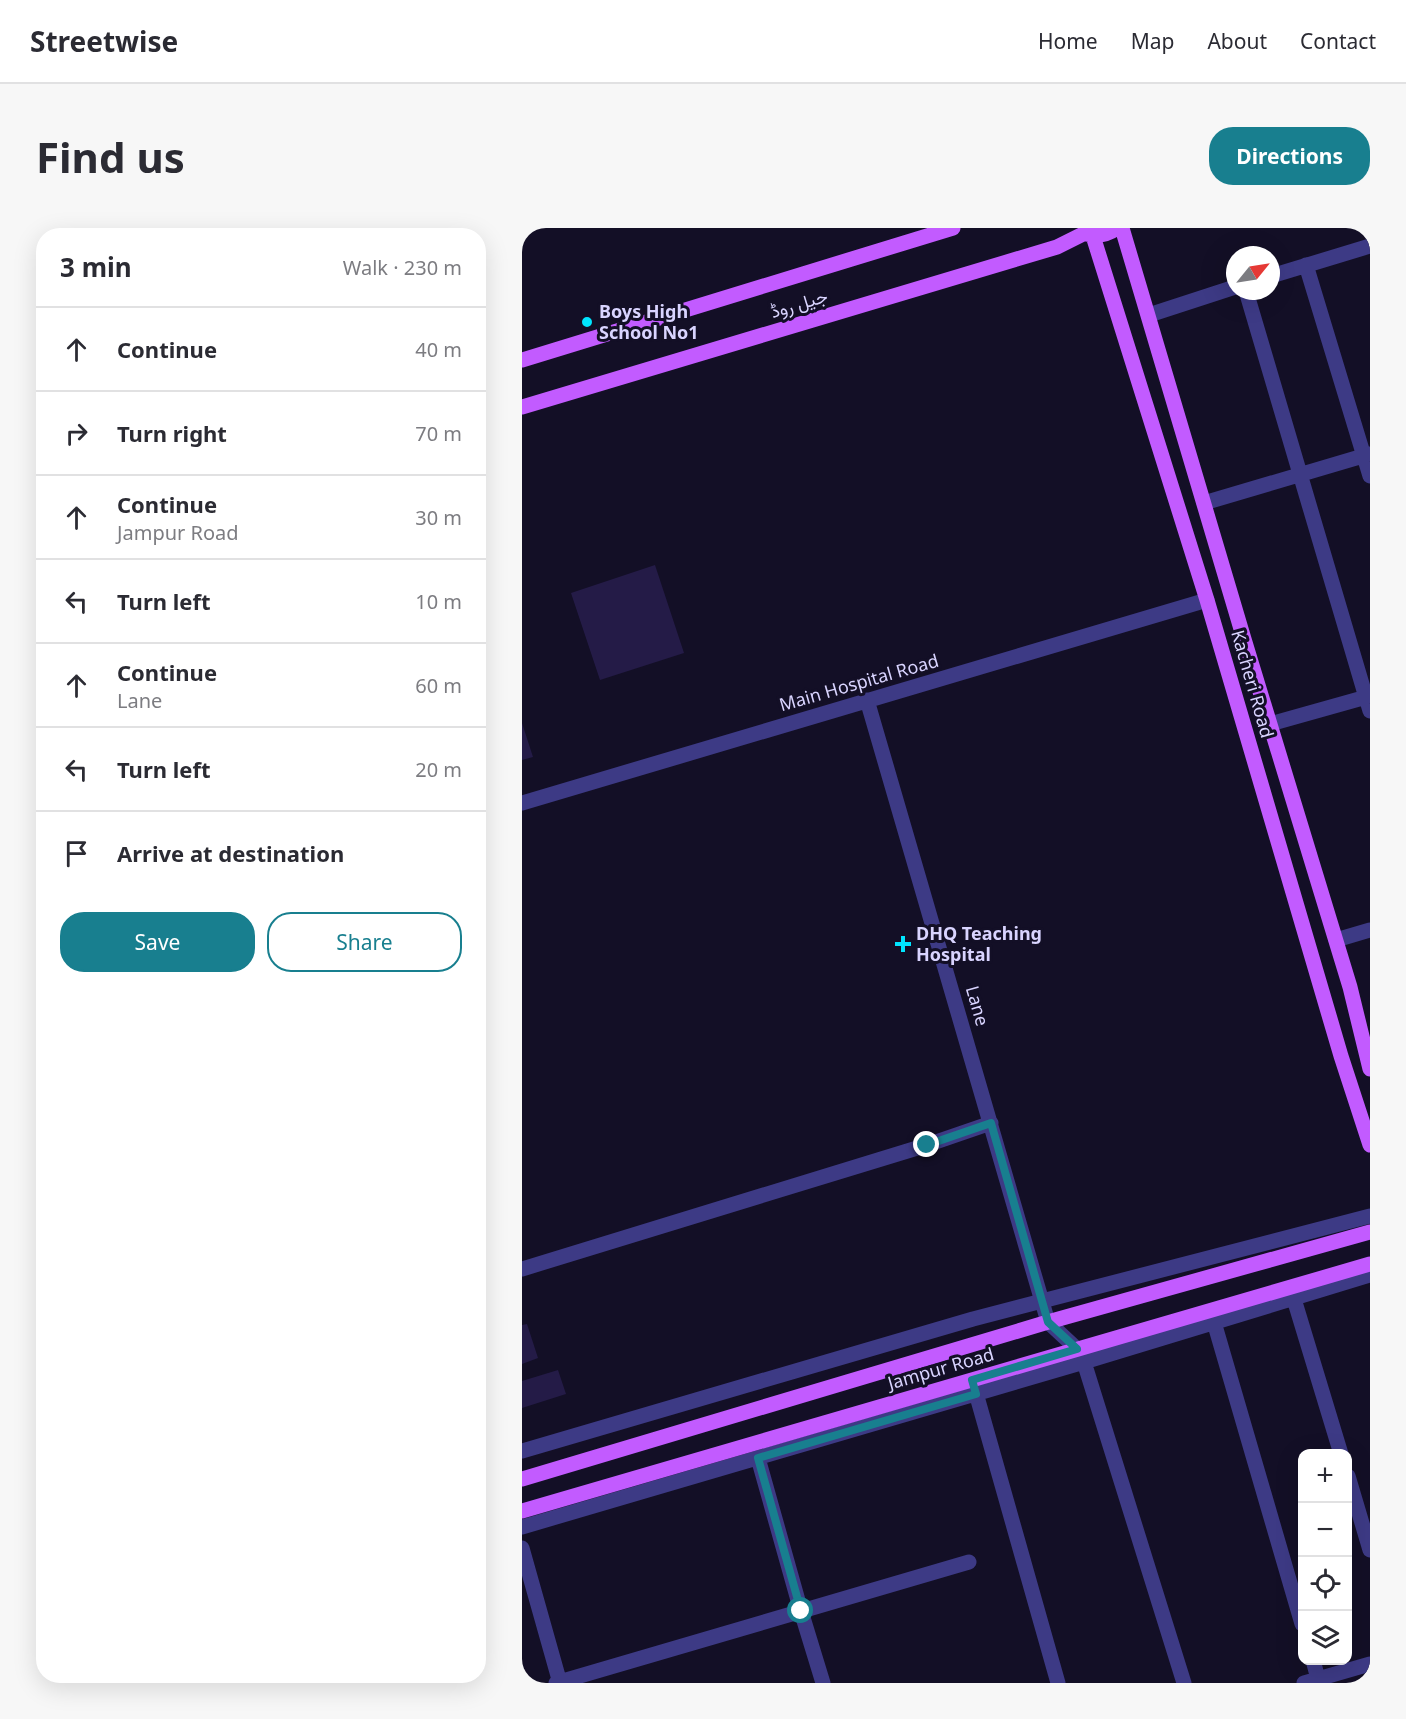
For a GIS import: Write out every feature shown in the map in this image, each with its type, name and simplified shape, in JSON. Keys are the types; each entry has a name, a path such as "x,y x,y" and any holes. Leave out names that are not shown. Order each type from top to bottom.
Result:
{"main road":[{"name":"جیل روڈ","path":"522,360 953,228"},
{"name":"جیل روڈ","path":"522,407 1057,248 1084,232 1100,236 1117,228"},
{"name":"Kacheri Road","path":"1122,228 1350,987 1370,1069"},
{"name":"Kacheri Road","path":"1084,232 1207,600 1341,1056 1370,1146"},
{"name":"Jampur Road","path":"522,1479 1048,1322 1370,1232"},
{"name":"Jampur Road","path":"522,1512 1081,1356 1213,1316 1370,1264"}],"street":[{"path":"1280,273 1370,246"},
{"path":"1306,265 1367,455 1370,476"},
{"path":"1149,315 1226,290"},
{"path":"1249,300 1369,701 1270,724"},
{"path":"1204,503 1367,455"},
{"name":"Main Hospital Road","path":"522,803 1207,600"},
{"name":"Lane","path":"867,700 1048,1322"},
{"path":"1336,940 1370,930"},
{"path":"522,1269 927,1145 991,1123"},
{"path":"522,1451 973,1319 1370,1216"},
{"path":"1298,1611 1213,1316 1294,1299 1370,1275"},
{"path":"1294,1299 1339,1449"},
{"path":"1048,1322 1081,1356 1184,1683"},
{"path":"522,1527 758,1458 974,1387 1058,1683"},
{"path":"758,1458 823,1683"},
{"path":"1352,1492 1370,1550"},
{"path":"522,1548 558,1683 969,1563"},
{"path":"1313,1665 1312,1682 1370,1664"}],"building":[{"path":"655,565 684,653 600,680 571,593"},
{"path":"522,723 533,757 522,760"},
{"path":"527,1324 538,1358 522,1364 522,1325"},
{"path":"558,1370 566,1394 522,1408 522,1381"}],"place":[{"name":"Boys High School No1","path":"587,322"},
{"name":"DHQ Teaching Hospital","path":"903,944"}],"route":[{"path":"801,1611 758,1458 976,1394 972,1380 1077,1349 1048,1322 991,1123 927,1145"}]}
